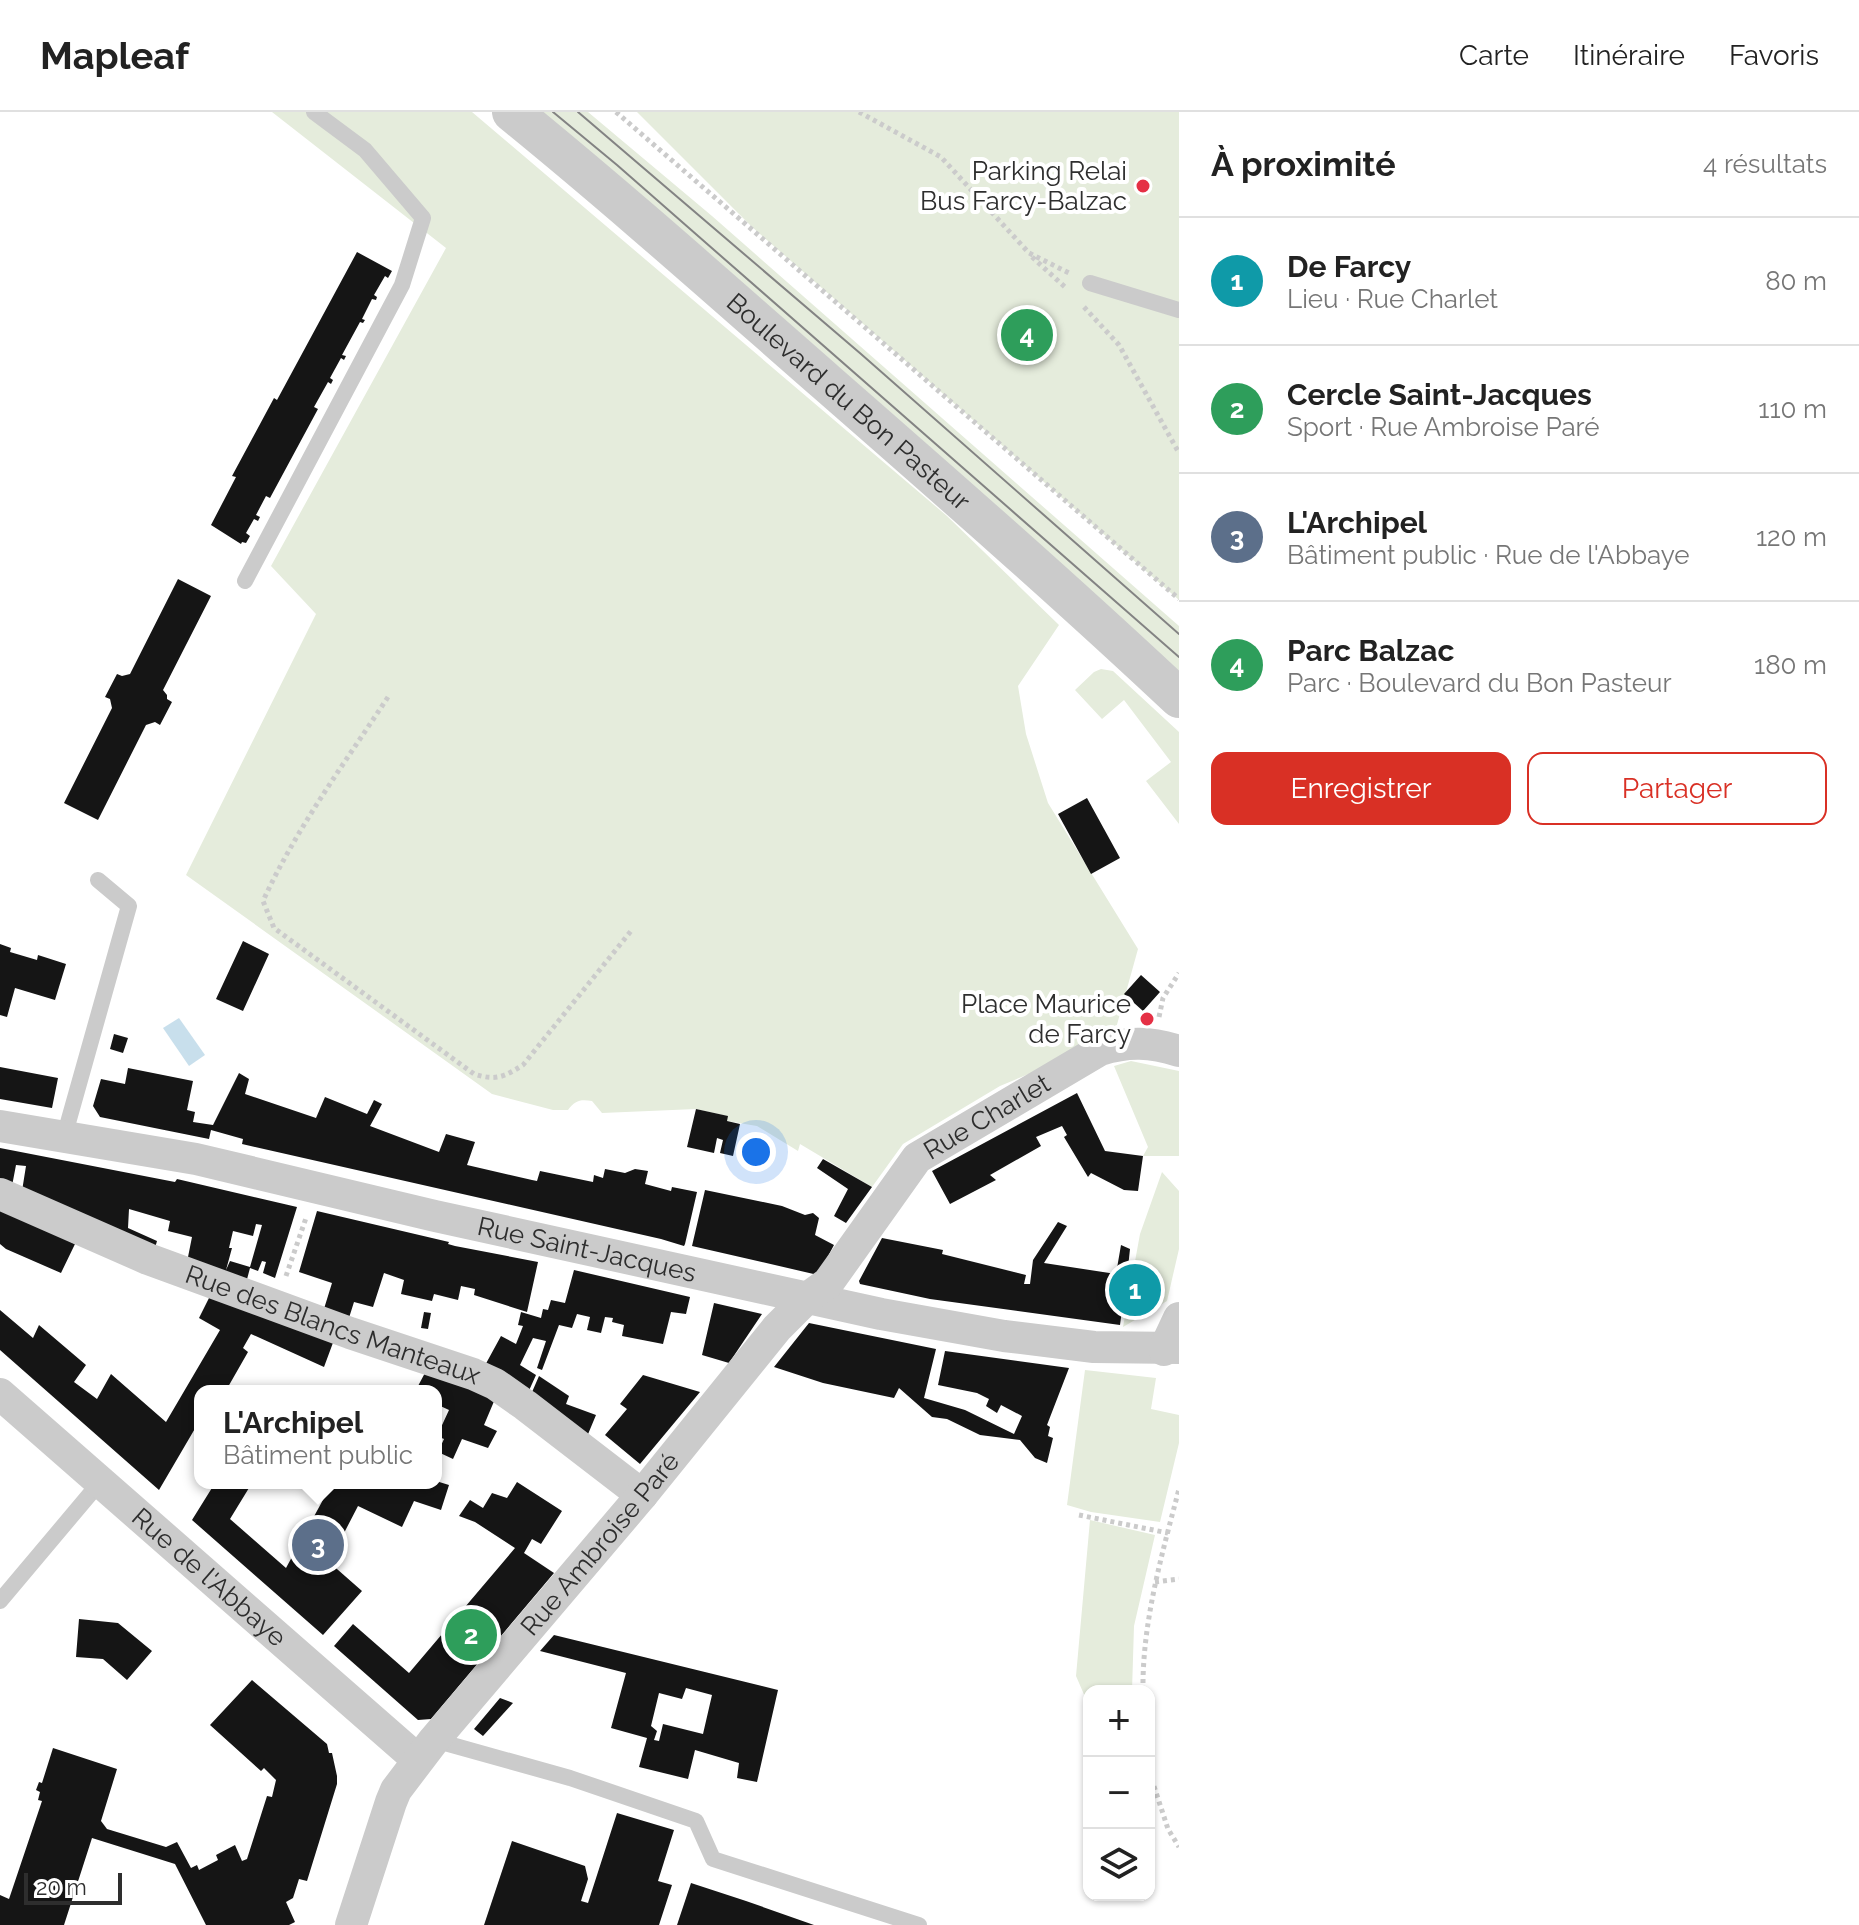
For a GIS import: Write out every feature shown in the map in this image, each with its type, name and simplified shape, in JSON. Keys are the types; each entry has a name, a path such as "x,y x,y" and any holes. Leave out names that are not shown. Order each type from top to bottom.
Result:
{"street":[{"name":"Boulevard du Bon Pasteur","path":"512,112 636,215 888,436 1086,611 1179,698"},
{"name":"Rue Charlet","path":"806,1299 828,1283 917,1158 1100,1050 1130,1043 1168,1040"},
{"name":"Rue Saint-Jacques","path":"0,1126 196,1159 806,1299 1004,1336 1094,1347 1172,1349"},
{"name":"Rue des Blancs Manteaux","path":"0,1194 148,1259 495,1384 642,1495"},
{"name":"Rue Ambroise Paré","path":"351,1925 396,1790 777,1328 806,1299"},
{"path":"1172,1349 1179,1318"},
{"name":"Rue de l'Abbaye","path":"0,1394 426,1750"}],"lane":[{"path":"245,581 402,285 423,218 365,150 314,112"},
{"path":"1090,283 1179,310"},
{"path":"64,1137 129,906 98,880"},
{"path":"0,1601 101,1481"},
{"path":"426,1750 570,1778 696,1821 713,1859 919,1925"}],"path":[{"path":"616,112 1179,599"},
{"path":"859,112 941,157 1067,290"},
{"path":"1029,253 1090,283"},
{"path":"1077,299 1119,345 1179,453"},
{"path":"388,697 293,842 263,901 274,928 474,1074 489,1079 501,1078 523,1065 631,931"},
{"path":"1168,1040 1163,998 1179,973"},
{"path":"284,1281 309,1210"},
{"path":"1143,1685 1155,1582 1179,1489"},
{"path":"1079,1515 1168,1533"},
{"path":"1155,1582 1179,1579"},
{"path":"1155,1789 1168,1829 1179,1847"},
{"path":"1168,1829 1179,1834"}],"green space":[{"path":"272,112 472,112 947,516 1059,625 1018,686 1026,734 1048,803 1138,949 1113,1039 1000,1086 903,1144 872,1187 800,1144 798,1151 757,1126 727,1121 727,1116 696,1109 602,1113 592,1101 585,1100 576,1102 568,1110 553,1110 492,1094 186,875 316,614 271,566 446,248"},
{"path":"539,112 588,112 712,216 1179,626 1179,672"},
{"path":"637,112 1179,112 1179,600 752,227"},
{"path":"1101,669 1113,671 1179,732 1179,824 1146,781 1171,762 1124,700 1102,719 1075,690"},
{"path":"1131,1061 1179,1071 1179,1156 1143,1156 1148,1147 1114,1066"},
{"path":"1162,1172 1179,1191 1179,1249 1167,1301 1123,1327 1140,1234"},
{"path":"1085,1370 1156,1378 1151,1409 1179,1415 1179,1443 1160,1522 1091,1512 1067,1505"},
{"path":"1090,1520 1155,1535 1134,1626 1132,1685 1083,1685 1083,1692 1076,1676"}],"water":[{"path":"179,1018 205,1055 189,1066 163,1028"}],"building":[{"path":"357,252 392,271 388,278 385,276 374,295 376,300 372,299 362,319 365,320 360,322 342,355 346,356 344,360 341,358 330,378 333,380 331,384 328,382 314,407 318,409 270,498 266,496 256,515 260,517 258,521 254,519 246,533 250,536 246,543 241,544 211,525 236,477 232,476"},
{"path":"178,579 211,596 163,690 172,702 160,725 155,722 146,725 98,820 64,803 112,708 110,699 105,697 117,674 130,674"},
{"path":"1087,798 1120,858 1091,874 1058,814"},
{"path":"243,941 269,954 243,1011 216,999"},
{"path":"0,944 11,948 10,952 37,960 38,955 66,964 55,1000 15,988 7,1017 0,1015"},
{"path":"1141,975 1160,992 1143,1011 1124,994"},
{"path":"114,1034 128,1038 123,1053 110,1049"},
{"path":"0,1067 58,1078 52,1108 0,1099"},
{"path":"128,1068 193,1081 187,1110 195,1112 193,1122 213,1125 239,1073 249,1079 245,1094 316,1118 325,1097 367,1114 374,1100 382,1104 370,1126 439,1152 446,1134 475,1142 467,1165 537,1181 540,1171 593,1182 594,1175 603,1178 605,1169 625,1173 635,1169 648,1171 645,1184 671,1191 672,1187 697,1192 685,1244 242,1144 243,1139 211,1130 209,1139 100,1117 93,1106 101,1079 125,1084"},
{"path":"1077,1093 1105,1151 1143,1156 1138,1191 1124,1190 1091,1173 1088,1177 1064,1137 1067,1135 1062,1126 1036,1137 1041,1146 990,1175 996,1180 950,1204 932,1171"},
{"path":"696,1109 728,1116 727,1121 740,1124 733,1156 720,1153 723,1140 717,1138 714,1153 687,1147"},
{"path":"0,1148 175,1182 177,1179 297,1207 275,1278 263,1273 266,1262 262,1261 258,1271 250,1268 246,1283 187,1262 192,1237 168,1231 170,1221 129,1209 128,1228 157,1241 153,1255 22,1191 26,1166 16,1165 12,1186 0,1180","holes":["256,1224 262,1225 250,1267 230,1261 226,1270 233,1231 253,1236"]},
{"path":"823,1159 872,1187 846,1223 834,1216 848,1189 817,1168"},
{"path":"705,1190 782,1206 805,1215 813,1213 819,1218 815,1235 834,1245 818,1275 692,1246"},
{"path":"0,1207 75,1244 61,1273 0,1244"},
{"path":"317,1211 449,1242 455,1246 538,1262 527,1312 474,1295 475,1289 461,1286 458,1300 434,1294 432,1301 401,1294 404,1280 384,1273 373,1307 354,1302 348,1321 323,1312 332,1283 299,1272"},
{"path":"1058,1222 1067,1226 1044,1263 1116,1274 1121,1245 1130,1249 1127,1277 1144,1279 1142,1302 1125,1300 1126,1281 1120,1325 930,1299 860,1284 859,1281 882,1238 943,1250 942,1254 1026,1275 1024,1284 1030,1284 1033,1260"},
{"path":"574,1270 690,1297 686,1314 671,1312 663,1344 622,1336 624,1325 612,1322 613,1318 605,1317 601,1333 587,1330 590,1317 577,1314 572,1328 559,1325 542,1370 537,1368 546,1341 533,1338 520,1365 536,1375 527,1395 483,1369 501,1336 516,1344 523,1326 518,1325 521,1312 541,1318 543,1309 548,1310 551,1300 565,1303"},
{"path":"211,1294 334,1340 324,1367 251,1334 243,1348 248,1352 229,1385 194,1385 194,1430 159,1490 0,1350 0,1310 33,1338 39,1325 86,1365 74,1382 97,1399 111,1374 166,1422 220,1330 199,1318"},
{"path":"714,1303 762,1314 729,1363 702,1355"},
{"path":"424,1312 431,1313 428,1329 421,1328"},
{"path":"809,1323 936,1349 924,1398 965,1410 1014,1434 1022,1416 1001,1405 997,1413 986,1406 989,1399 977,1393 938,1385 945,1351 1069,1368 1047,1425 1050,1427 1048,1436 1053,1438 1047,1463 1035,1458 1020,1440 980,1435 947,1419 932,1417 899,1388 894,1398 823,1383 774,1367"},
{"path":"426,1371 495,1399 484,1425 497,1431 488,1448 462,1439 453,1459 442,1454 442,1425 449,1410 442,1407 442,1385 419,1385"},
{"path":"643,1375 700,1392 640,1464 605,1435 627,1409 620,1404"},
{"path":"539,1376 569,1396 566,1404 596,1415 586,1439 529,1399"},
{"path":"517,1482 562,1511 541,1544 532,1539 524,1553 554,1573 431,1719 418,1720 334,1646 353,1624 409,1673 515,1548 475,1522 459,1516 470,1500 483,1508 492,1493 507,1498"},
{"path":"442,1483 449,1485 441,1510 414,1501 402,1527 358,1506 329,1562 362,1591 323,1635 192,1520 211,1489 248,1489 230,1519 286,1568 324,1498 311,1489 442,1489"},
{"path":"79,1619 118,1623 152,1651 127,1680 103,1659 76,1657"},
{"path":"554,1635 778,1690 757,1782 737,1778 739,1763 695,1750 688,1779 639,1767 647,1738 611,1728 626,1673 540,1651","holes":["686,1688 712,1695 703,1734 663,1724 659,1741 654,1740 657,1731 651,1726 659,1693 682,1699"]},
{"path":"252,1680 327,1744 337,1776 307,1881 299,1879 293,1898 286,1902 295,1922 289,1925 206,1925 175,1864 92,1838 64,1925 0,1925 0,1895 9,1899 42,1801 38,1800 40,1792 36,1790 39,1782 42,1783 53,1748 117,1769 101,1821 107,1829 166,1847 177,1842 191,1868 197,1865 199,1870 218,1860 216,1855 235,1845 242,1861 247,1859 267,1796 272,1797 276,1780 264,1768 261,1771 210,1725"},
{"path":"500,1698 513,1703 483,1736 474,1729"},
{"path":"617,1813 674,1830 658,1881 672,1885 659,1925 484,1925 512,1841 585,1866 588,1879 581,1901 588,1903"},
{"path":"691,1883 746,1901 814,1925 677,1925"}],"tram line":[{"path":"553,112 1179,657"},
{"path":"578,112 861,354 1179,634"}],"place":[{"name":"Parking Relai Bus Farcy-Balzac","path":"1143,186"},
{"name":"Parc Balzac","path":"1027,335"},
{"name":"Place Maurice de Farcy","path":"1147,1019"},
{"name":"De Farcy","path":"1135,1290"},
{"name":"L'Archipel","path":"318,1545"},
{"name":"Cercle Saint-Jacques","path":"471,1635"}]}
